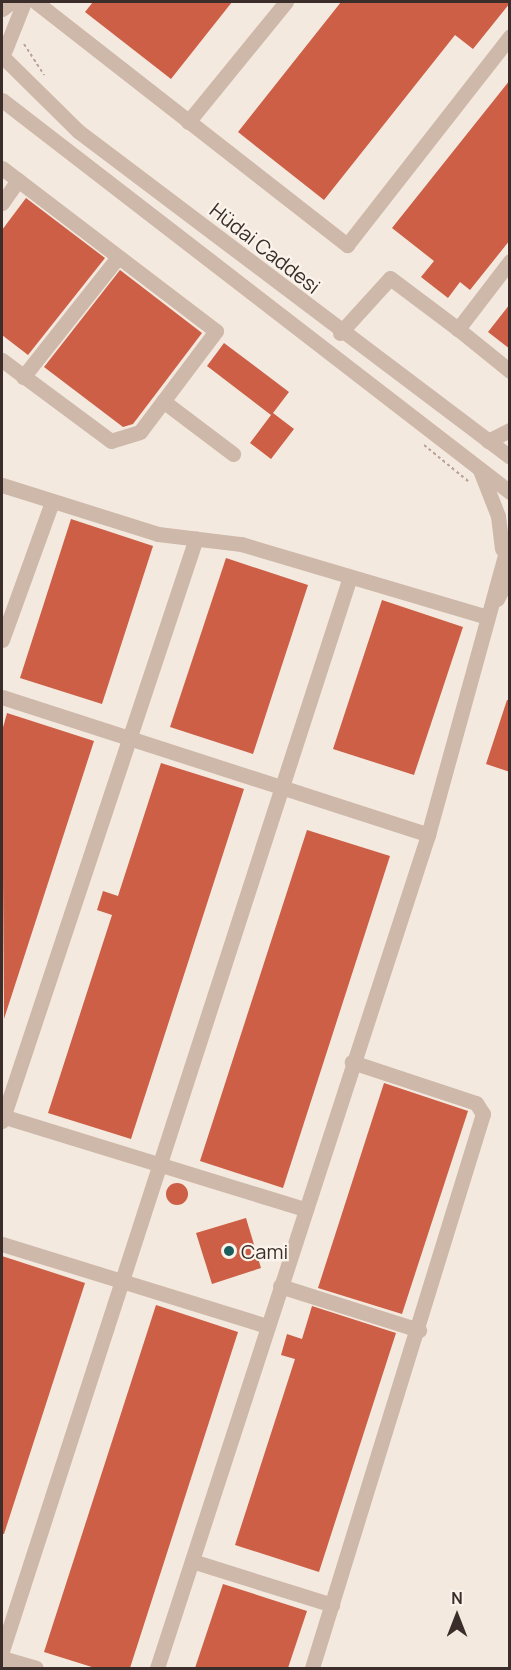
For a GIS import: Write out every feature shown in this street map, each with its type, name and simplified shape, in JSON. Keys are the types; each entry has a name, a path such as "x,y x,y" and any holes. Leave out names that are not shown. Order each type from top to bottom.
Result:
{"street":[{"path":"2,9 11,2"},
{"path":"3,56 24,2"},
{"path":"36,2 347,244 510,36"},
{"path":"188,122 286,2"},
{"name":"Hüdai Caddesi","path":"3,56 78,131 340,333 510,457"},
{"name":"Hüdai Caddesi","path":"2,100 476,462 510,492"},
{"path":"2,168 216,331 140,432 111,441 2,360"},
{"path":"2,202 18,180"},
{"path":"23,376 118,257"},
{"path":"458,329 510,261"},
{"path":"340,333 390,278 510,371"},
{"path":"163,401 233,454"},
{"path":"488,441 510,430"},
{"path":"157,1668 304,1209 428,835 487,617 506,543 498,516 476,462"},
{"path":"2,485 158,534 241,544 487,617"},
{"path":"2,640 52,502"},
{"path":"196,538 126,737 2,1118 304,1209"},
{"path":"487,617 510,574"},
{"path":"2,1651 350,577"},
{"path":"2,697 428,835"},
{"path":"312,1668 419,1329 483,1114 476,1103 352,1062"},
{"path":"2,1244 267,1326"},
{"path":"280,1286 419,1329"},
{"path":"192,1561 332,1605"},
{"path":"2,1658 36,1668"}],"building":[{"path":"93,2 232,2 171,79 85,12"},
{"path":"341,2 510,3 473,49 455,35 324,200 238,132"},
{"path":"510,80 510,240 470,290 460,282 448,298 421,277 434,261 392,228"},
{"path":"26,198 105,258 28,355 2,335 2,230"},
{"path":"120,270 202,333 133,424 123,427 44,367"},
{"path":"510,304 510,349 488,332"},
{"path":"224,343 289,392 273,413 294,429 271,459 250,443 271,415 207,366"},
{"path":"71,519 153,546 102,704 20,678"},
{"path":"226,558 308,585 253,754 170,727"},
{"path":"382,600 463,627 414,775 333,749"},
{"path":"507,700 510,700 510,772 486,764"},
{"path":"7,713 94,741 4,1019 2,731"},
{"path":"161,763 244,789 131,1139 48,1113 112,915 97,910 103,891 118,896"},
{"path":"307,830 390,856 283,1188 200,1161"},
{"path":"384,1083 468,1111 402,1314 318,1288"},
{"path":"177,1183 185,1186 188,1194 185,1202 177,1205 169,1202 166,1194 169,1186"},
{"name":"Cami","path":"246,1218 261,1268 212,1284 196,1233"},
{"path":"2,1256 85,1283 4,1534 2,1534"},
{"path":"156,1305 238,1332 130,1668 95,1668 44,1652"},
{"path":"312,1306 396,1333 319,1572 235,1545 295,1359 281,1355 287,1334 302,1339"},
{"path":"223,1584 307,1611 288,1668 195,1668"}],"place":[{"name":"Cami","path":"229,1251"}]}
